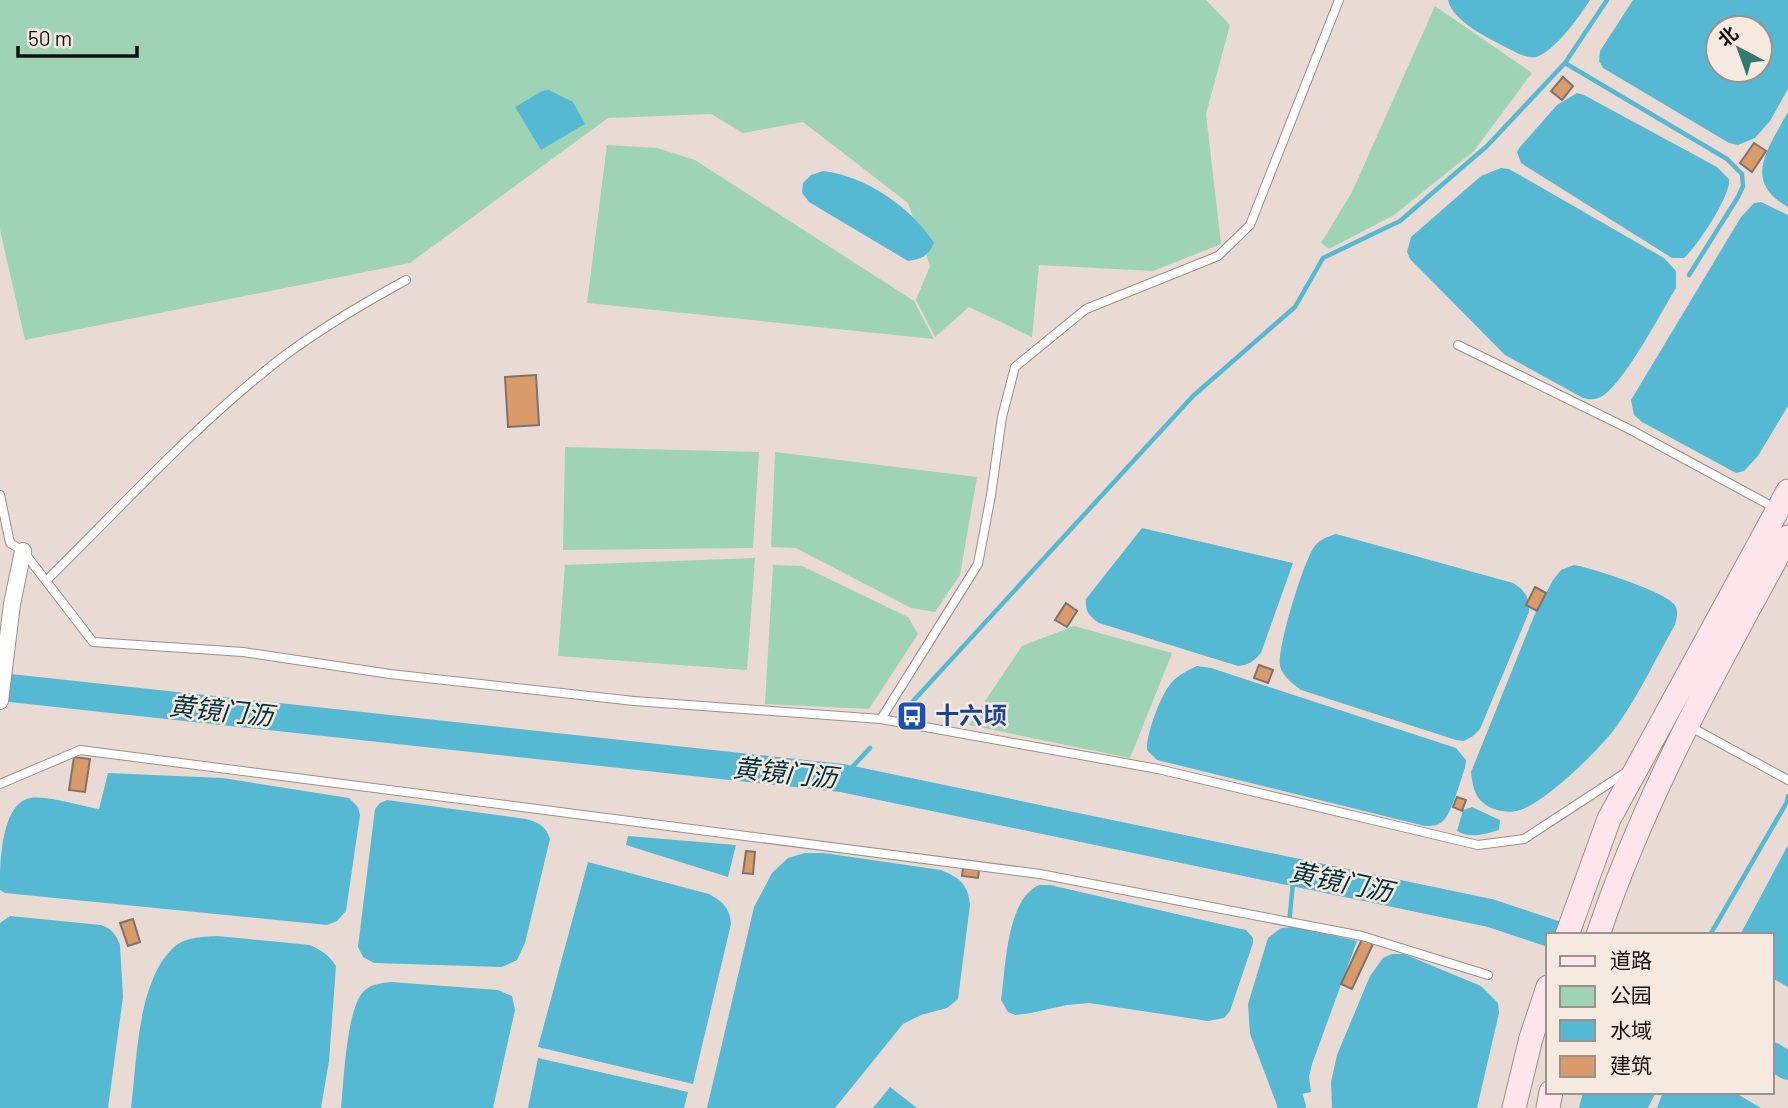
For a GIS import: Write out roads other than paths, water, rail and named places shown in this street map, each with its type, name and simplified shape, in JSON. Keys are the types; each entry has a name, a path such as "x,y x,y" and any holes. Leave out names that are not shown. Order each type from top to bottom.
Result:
{"main road":[{"path":"1568,933 1609,819 1783,501"},
{"path":"1599,933 1618,877 1686,725 1788,537"},
{"path":"1514,1108 1531,1038 1546,993"}],"street":[{"path":"0,701 12,604 23,551"}],"lane":[{"path":"881,719 978,564 1002,417 1015,367 1086,309 1218,256 1250,225 1339,0"},
{"path":"47,580 202,426 282,358 350,310 406,280"},
{"path":"1458,345 1783,501"},
{"path":"0,495 10,543 23,551 93,642 243,652 390,674 634,701 881,719 1158,769 1478,845 1524,839 1637,766"},
{"path":"1686,725 1788,779"},
{"path":"1654,738 1675,750"},
{"path":"0,784 80,750 1040,874 1362,936 1488,975"}],"water":[{"path":"1448,0 1590,0 1551,48 1536,57 1527,57 1467,25 1458,17"},
{"path":"1633,0 1788,0 1788,89 1770,121 1755,138 1738,145 1729,143 1603,68 1599,61 1600,51"},
{"path":"549,90 573,102 585,124 541,150 515,107 542,91"},
{"path":"1577,93 1717,167 1729,179 1725,196 1712,220 1684,258 1672,258 1521,163 1517,152 1520,147 1557,105"},
{"path":"1788,112 1788,207 1765,186 1762,175 1767,151"},
{"path":"1501,168 1509,169 1664,258 1676,271 1676,288 1643,345 1623,375 1599,398 1583,398 1505,355 1410,259 1407,252 1411,237 1481,176"},
{"path":"823,171 871,186 900,206 913,217 934,243 927,254 908,261 809,202 802,193 803,183 811,175"},
{"path":"1761,202 1788,215 1788,406 1758,456 1744,471 1736,473 1642,422 1634,415 1631,400 1741,217 1754,203"},
{"path":"1142,528 1293,563 1261,653 1256,658 1248,664 1238,666 1099,623 1090,616 1086,599"},
{"path":"1336,534 1513,583 1526,595 1529,612 1480,729 1473,736 1464,741 1456,740 1301,690 1283,673 1280,666 1282,642 1309,556 1316,544"},
{"path":"1574,565 1627,581 1667,599 1677,609 1675,625 1624,715 1586,761 1531,805 1514,812 1494,809 1476,795 1471,772 1534,616 1553,580 1561,570"},
{"path":"1197,666 1211,668 1456,748 1466,760 1465,768 1446,818 1438,824 1425,826 1157,760 1147,750 1147,743 1159,704 1173,681"},
{"path":"108,773 223,778 349,798 358,807 360,815 346,911 337,921 327,925 5,893 0,890 0,867 7,824 20,803 37,797 99,809"},
{"path":"387,800 526,819 544,828 550,839 525,943 517,960 502,967 374,963 363,957 358,947 375,809"},
{"path":"1472,807 1500,820 1499,830 1473,835 1457,831 1463,810"},
{"path":"628,836 736,845 728,877 626,845"},
{"path":"1788,845 1788,987 1774,979 1774,933 1741,933"},
{"path":"805,853 824,853 941,870 962,883 970,905 958,999 947,1008 921,1015 903,1024 835,1108 707,1108 754,907 772,873 788,858"},
{"path":"588,862 709,894 727,910 731,924 693,1084 538,1047"},
{"path":"1039,885 1050,885 1246,930 1253,938 1253,943 1230,1011 1224,1018 1208,1021 1089,1003 1015,1015 1008,1012 1001,1000 1009,936 1020,905 1028,893"},
{"path":"10,916 101,925 111,930 117,938 120,945 123,997 108,1108 0,1108 0,923"},
{"path":"1295,927 1357,941 1312,1064 1309,1077 1311,1092 1275,1100 1250,1034 1248,1004 1268,938 1281,928"},
{"path":"217,936 310,945 324,953 336,966 329,1061 321,1108 131,1108 137,1046 145,1002 160,964 176,945 182,942"},
{"path":"1392,954 1404,954 1481,986 1498,1003 1499,1013 1477,1108 1332,1108 1331,1082 1337,1055 1370,976 1383,958"},
{"path":"391,982 498,990 512,996 515,1010 493,1108 341,1108 350,1028 359,999 371,986"},
{"path":"538,1058 688,1092 684,1108 528,1108"},
{"path":"890,1087 917,1108 873,1108"},
{"path":"1582,1094 1655,1094 1648,1108 1579,1108"},
{"path":"1662,1094 1737,1094 1761,1108 1657,1108"}],"waterway":[{"path":"904,711 1193,396 1295,307 1323,258 1400,221 1487,146 1565,63 1607,0"},
{"path":"1565,63 1727,159 1742,174 1743,186 1738,197 1689,275"},
{"name":"黄镜门沥","path":"0,687 842,778 1490,913 1550,933"},
{"path":"842,778 870,748"},
{"path":"1711,933 1788,796"},
{"path":"1289,924 1294,872"},
{"name":"黄镜门沥","path":"1774,1057 1788,1066"},
{"path":"1287,1090 1292,1108"}],"place":[{"name":"十六顷","path":"912,716"}]}
